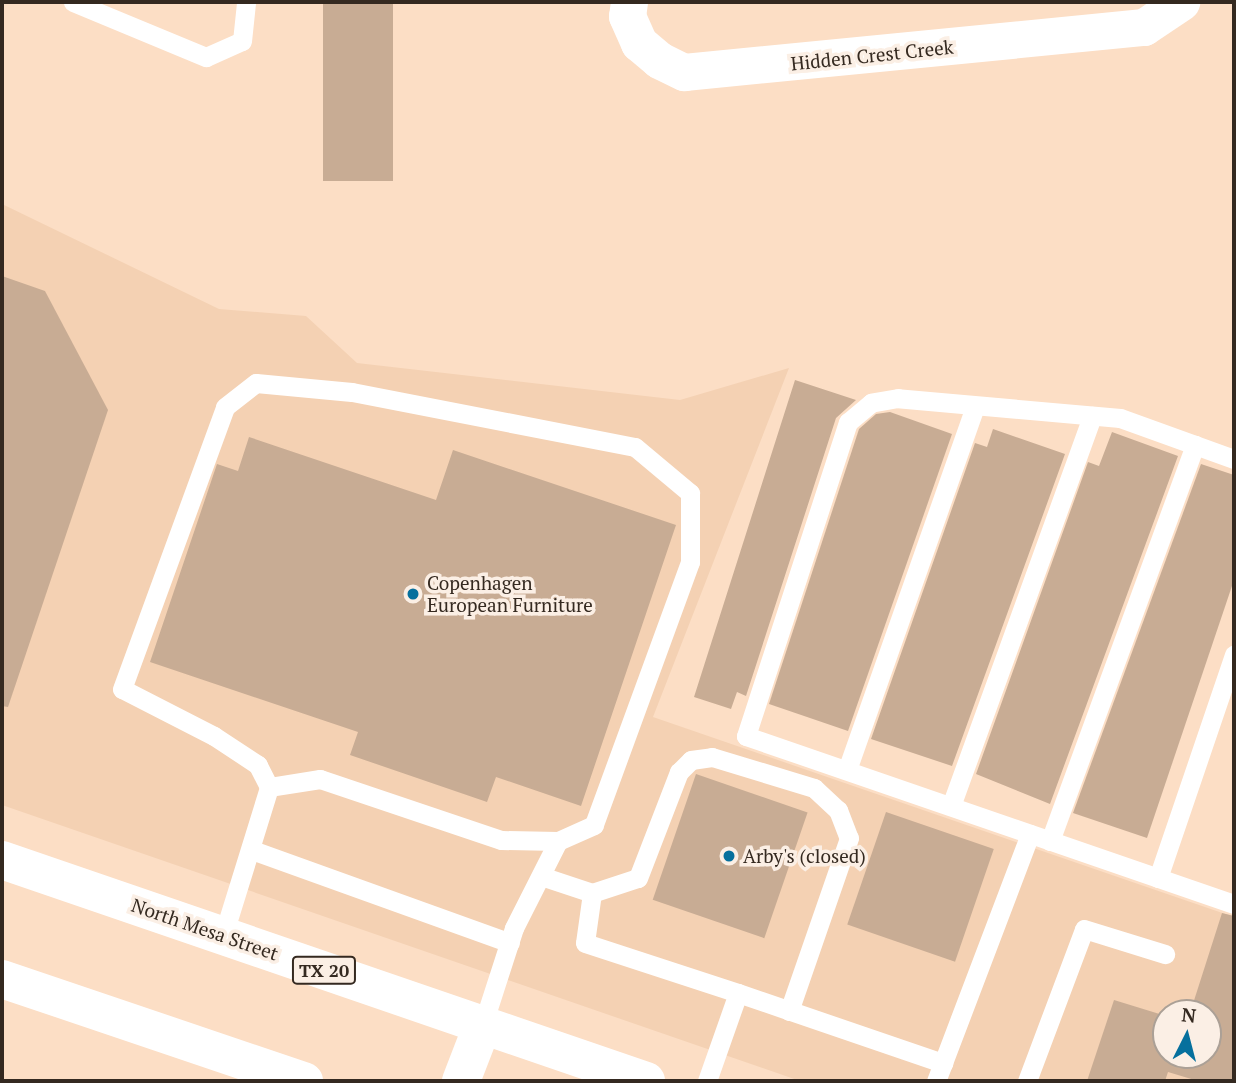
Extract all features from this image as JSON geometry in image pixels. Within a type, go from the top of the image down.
[{"type":"main road","name":"North Mesa Street","points":[[2,860],[646,1081]]},
{"type":"main road","points":[[2,979],[304,1081]]},
{"type":"main road","points":[[461,1081],[483,1024]]},
{"type":"street","name":"Hidden Crest Creek","points":[[628,9],[639,43],[659,60],[684,72],[1144,27],[1181,2]]},
{"type":"lane","points":[[73,2],[206,57],[242,41],[246,2]]},
{"type":"lane","points":[[223,936],[252,850],[269,787],[258,765],[236,750],[122,689],[225,408],[256,383],[352,393],[635,447],[690,493],[690,562],[594,825],[558,841],[501,840],[320,779],[269,787]]},
{"type":"lane","points":[[1234,459],[1120,418],[898,398],[871,403],[848,422],[746,736],[1234,904]]},
{"type":"lane","points":[[847,770],[975,406]]},
{"type":"lane","points":[[951,806],[1092,416]]},
{"type":"lane","points":[[1050,841],[1195,445]]},
{"type":"lane","points":[[1158,878],[1234,655]]},
{"type":"lane","points":[[541,876],[592,892],[638,878],[679,772],[691,760],[712,757],[814,789],[838,810],[849,838],[789,1011]]},
{"type":"lane","points":[[592,892],[585,943],[789,1011],[940,1072],[1030,834]]},
{"type":"lane","points":[[483,1024],[510,943],[558,841]]},
{"type":"lane","points":[[252,850],[510,943]]},
{"type":"lane","points":[[1027,1081],[1084,929],[1165,954]]},
{"type":"lane","points":[[707,1081],[738,993]]},
{"type":"shaded area","points":[[2,204],[219,309],[306,316],[357,363],[680,400],[789,368],[653,717],[1234,917],[1234,1081],[800,1081],[2,805]]},
{"type":"building","points":[[323,2],[393,2],[393,181],[323,181]]},
{"type":"building","points":[[2,276],[45,291],[108,410],[8,707],[2,706]]},
{"type":"building","points":[[795,380],[856,400],[836,418],[746,696],[737,692],[731,709],[694,697]]},
{"type":"building","points":[[890,412],[952,434],[848,731],[769,704],[859,429],[876,414]]},
{"type":"building","points":[[993,429],[1065,454],[952,766],[871,739],[975,443],[987,447]]},
{"type":"building","points":[[1112,432],[1178,456],[1050,804],[976,774],[1088,462],[1099,466]]},
{"type":"building","name":"Copenhagen European Furniture","points":[[249,437],[436,500],[453,450],[676,525],[581,806],[496,777],[487,802],[350,755],[358,732],[150,662],[217,464],[238,471]]},
{"type":"building","points":[[1201,464],[1234,475],[1234,580],[1147,838],[1073,813]]},
{"type":"building","name":"Arby's (closed)","points":[[696,774],[808,812],[764,938],[653,900]]},
{"type":"building","points":[[886,812],[994,849],[955,962],[847,925]]},
{"type":"building","points":[[1222,913],[1234,916],[1234,1081],[1198,1081],[1168,1072],[1165,1081],[1087,1081],[1114,1000],[1152,1012],[1152,1069],[1222,1069],[1222,999],[1194,999]]},
{"type":"place","name":"Copenhagen European Furniture","points":[[413,594]]},
{"type":"place","name":"Arby's (closed)","points":[[729,856]]}]
